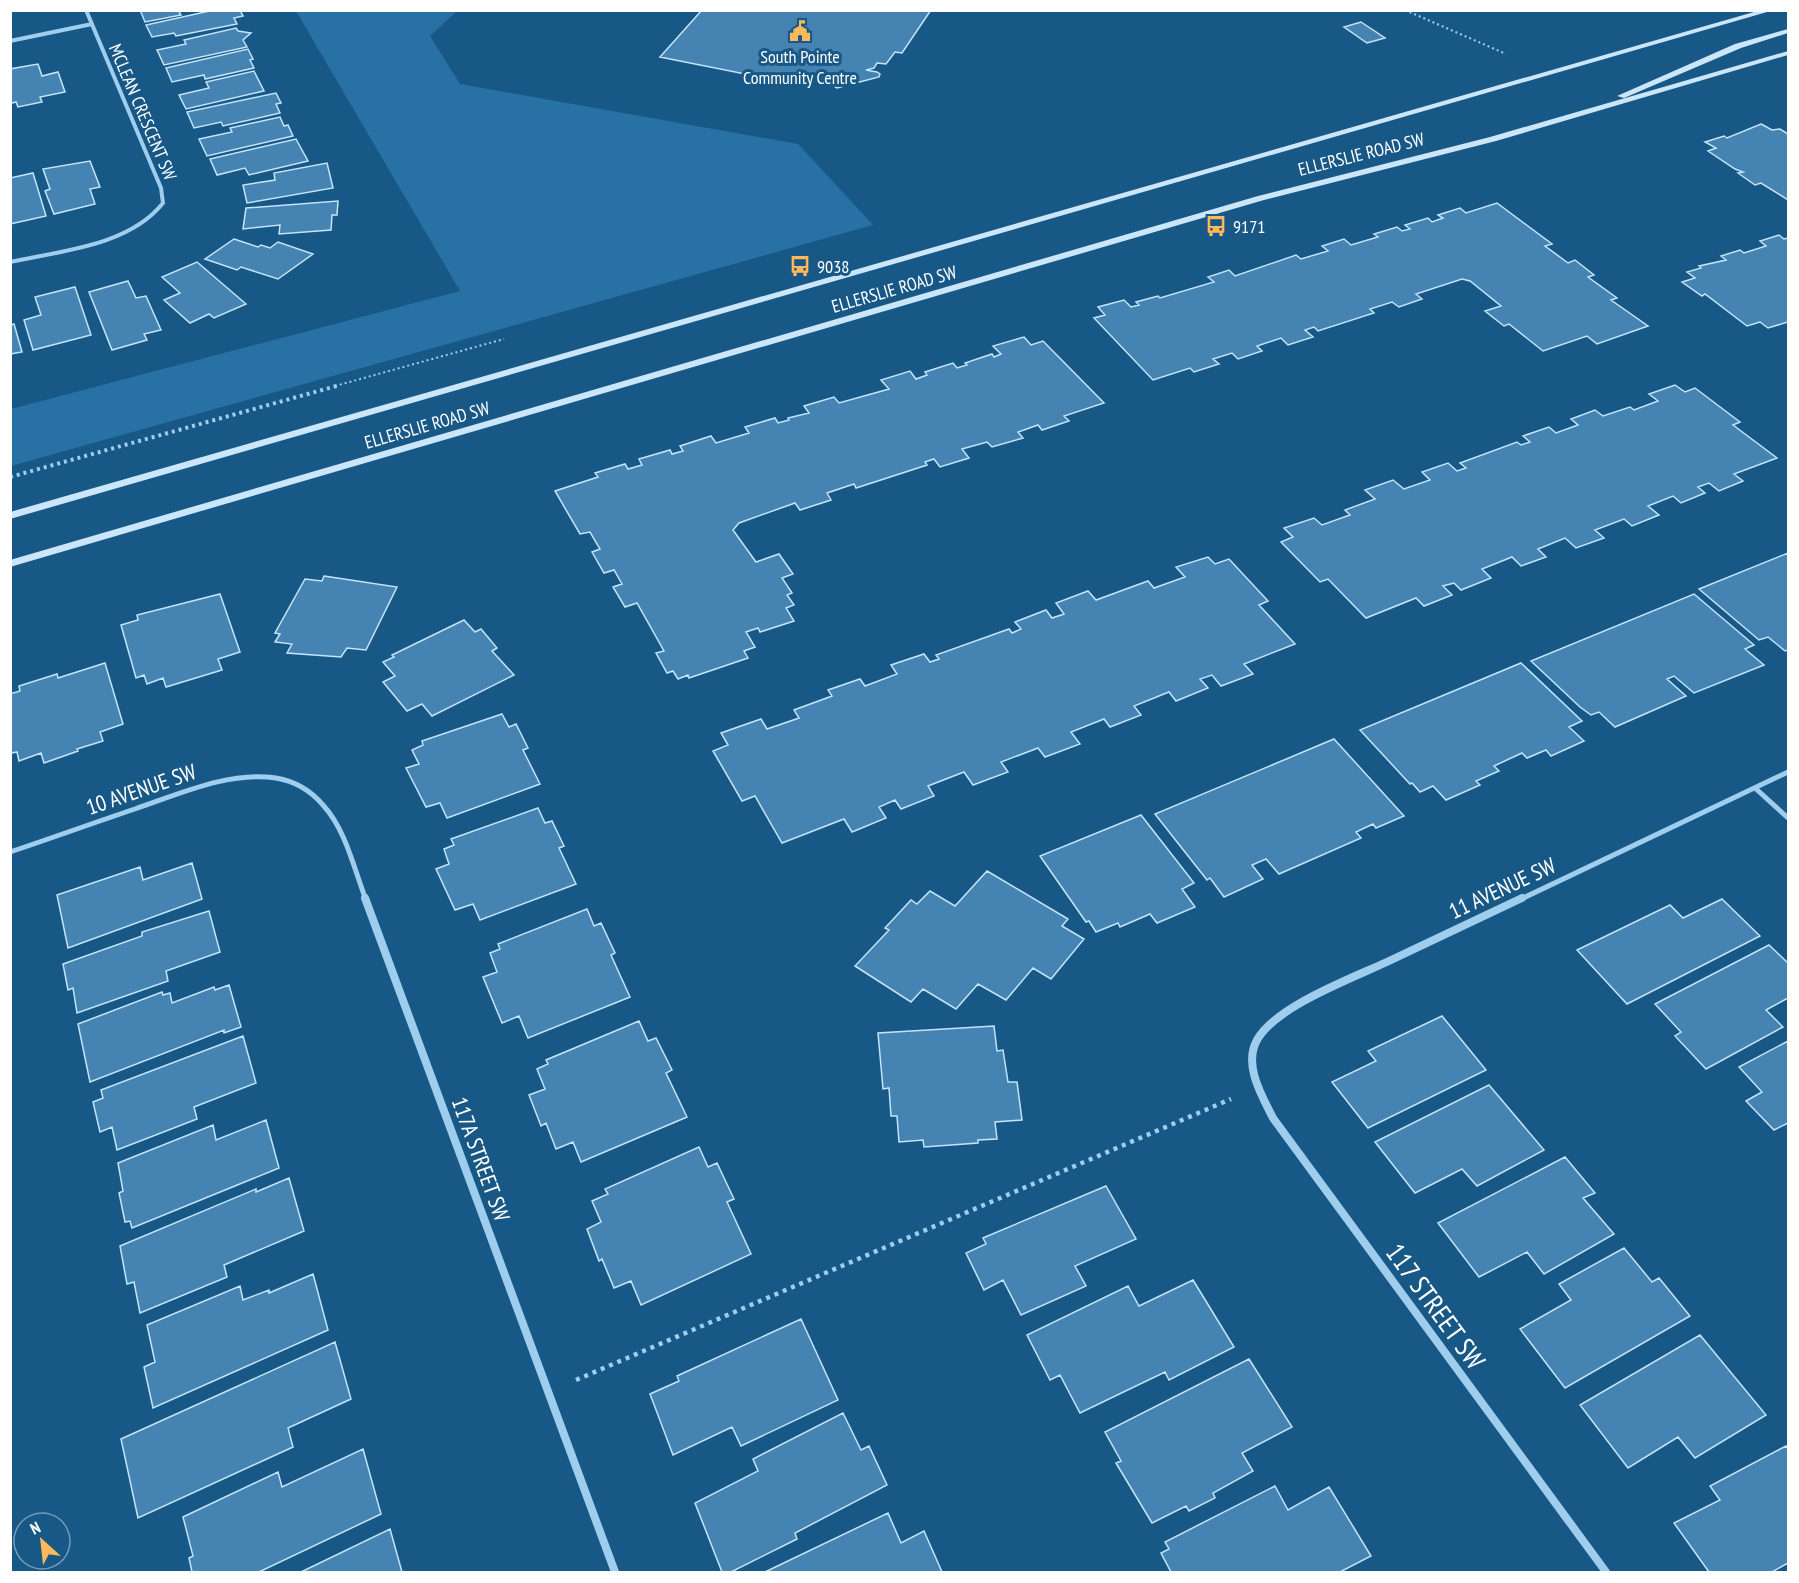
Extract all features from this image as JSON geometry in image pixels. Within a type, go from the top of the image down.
[{"type":"main road","name":"ELLERSLIE ROAD SW","points":[[10,516],[1771,10]]},
{"type":"main road","points":[[1567,118],[1738,46],[1788,31]]},
{"type":"main road","name":"ELLERSLIE ROAD SW","points":[[10,564],[1261,198],[1567,118],[1788,53]]},
{"type":"street","name":"MCLEAN CRESCENT SW","points":[[10,262],[122,234],[152,218],[163,203],[161,188],[86,10]]},
{"type":"street","points":[[10,41],[92,24]]},
{"type":"street","name":"11 AVENUE SW","points":[[1250,1056],[1260,1034],[1274,1020],[1299,1004],[1788,772]]},
{"type":"street","name":"10 AVENUE SW","points":[[10,852],[202,786],[235,778],[286,778]]},
{"type":"street","name":"117A STREET SW","points":[[286,778],[308,789],[325,804],[337,823],[615,1572]]},
{"type":"street","points":[[1755,788],[1788,818]]},
{"type":"street","name":"117 STREET SW","points":[[1250,1056],[1257,1088],[1273,1119],[1605,1572]]},
{"type":"path","points":[[1405,10],[1515,58]]},
{"type":"path","points":[[10,477],[515,336]]},
{"type":"path","points":[[548,1392],[1257,1088]]},
{"type":"shaded area","points":[[296,11],[457,11],[430,36],[460,84],[798,144],[873,225],[11,466],[11,409],[460,291]]},
{"type":"building","points":[[140,10],[187,10],[179,12],[181,15],[145,22]]},
{"type":"building","points":[[214,10],[240,10],[243,16],[234,18],[237,24],[176,36],[174,33],[152,37],[146,25]]},
{"type":"building","name":"South Pointe Community Centre","points":[[702,10],[931,10],[902,53],[895,52],[886,64],[877,63],[874,68],[866,70],[877,72],[880,74],[879,77],[837,88],[830,84],[835,81],[833,79],[827,81],[816,78],[813,82],[788,78],[785,82],[660,57]]},
{"type":"building","points":[[1361,22],[1385,38],[1367,43],[1344,27]]},
{"type":"building","points":[[236,28],[238,31],[251,33],[243,40],[247,47],[164,65],[157,50],[186,44],[184,40]]},
{"type":"building","points":[[248,49],[254,68],[205,79],[204,75],[172,82],[166,68]]},
{"type":"building","points":[[38,64],[42,76],[58,72],[65,92],[40,97],[42,102],[18,107],[16,102],[12,103],[10,98],[10,69]]},
{"type":"building","points":[[254,71],[264,91],[186,109],[179,95],[209,88],[206,82]]},
{"type":"building","points":[[276,93],[281,103],[276,104],[280,113],[223,126],[221,122],[194,128],[187,112]]},
{"type":"building","points":[[280,117],[284,126],[288,125],[293,136],[207,156],[199,139],[232,132],[230,128]]},
{"type":"building","points":[[1761,124],[1772,130],[1780,129],[1788,134],[1788,200],[1761,183],[1755,185],[1738,173],[1743,172],[1708,151],[1716,148],[1705,142],[1724,136],[1727,138]]},
{"type":"building","points":[[296,139],[308,161],[249,175],[245,168],[217,175],[210,159]]},
{"type":"building","points":[[90,161],[100,187],[90,189],[95,204],[54,214],[45,191],[50,189],[43,169]]},
{"type":"building","points":[[327,163],[333,188],[247,203],[243,185],[275,180],[274,173]]},
{"type":"building","points":[[33,173],[46,216],[10,224],[10,178]]},
{"type":"building","points":[[338,201],[337,215],[332,215],[331,230],[279,234],[280,225],[243,229],[246,208]]},
{"type":"building","points":[[1497,203],[1552,244],[1545,246],[1568,263],[1575,260],[1594,275],[1588,277],[1617,298],[1611,300],[1648,326],[1597,344],[1587,336],[1543,351],[1509,324],[1504,326],[1485,311],[1501,306],[1470,281],[1462,279],[1416,294],[1422,299],[1399,307],[1392,302],[1370,309],[1374,313],[1318,331],[1314,327],[1305,330],[1313,337],[1288,345],[1281,338],[1257,346],[1262,351],[1238,359],[1232,353],[1213,359],[1219,364],[1194,372],[1190,368],[1153,380],[1094,318],[1105,315],[1098,307],[1124,300],[1131,307],[1139,305],[1136,302],[1158,296],[1160,298],[1214,282],[1208,277],[1229,270],[1235,276],[1296,255],[1301,259],[1328,251],[1322,246],[1344,239],[1351,245],[1378,237],[1374,234],[1397,227],[1402,231],[1410,229],[1405,225],[1428,218],[1432,222],[1443,218],[1438,215],[1460,208],[1466,213]]},
{"type":"building","points":[[1779,235],[1784,239],[1788,238],[1788,322],[1768,328],[1760,322],[1747,326],[1705,294],[1702,296],[1682,282],[1695,278],[1687,272],[1701,268],[1699,266],[1726,260],[1721,256],[1740,250],[1744,253],[1766,246],[1760,241]]},
{"type":"building","points":[[234,239],[258,247],[261,245],[270,248],[278,242],[313,254],[278,279],[241,267],[237,270],[205,259]]},
{"type":"building","points":[[197,262],[246,304],[214,318],[209,314],[190,323],[164,300],[180,293],[162,277]]},
{"type":"building","points":[[128,281],[136,298],[146,296],[161,330],[144,334],[147,340],[112,350],[89,292]]},
{"type":"building","points":[[75,287],[91,335],[33,350],[24,320],[41,315],[35,297]]},
{"type":"building","points":[[14,324],[22,352],[10,354],[10,325]]},
{"type":"building","points":[[1024,337],[1031,345],[1043,341],[1104,403],[1064,416],[1069,421],[1042,430],[1038,425],[1018,432],[1023,438],[992,447],[987,442],[962,449],[969,458],[940,467],[934,459],[925,462],[927,465],[856,488],[854,484],[827,493],[831,500],[800,510],[795,503],[739,523],[733,530],[756,562],[779,554],[793,574],[782,578],[792,593],[787,595],[794,605],[786,608],[794,621],[760,632],[758,628],[746,632],[755,647],[744,651],[748,658],[689,678],[688,675],[678,679],[673,671],[667,673],[656,653],[664,651],[637,603],[625,607],[613,587],[622,584],[614,570],[604,573],[592,552],[600,549],[590,532],[580,534],[555,491],[598,477],[595,473],[625,464],[628,469],[642,465],[639,459],[670,450],[672,454],[683,451],[680,446],[711,436],[716,443],[749,433],[745,427],[775,418],[778,423],[809,413],[804,406],[834,397],[839,403],[889,389],[881,380],[910,371],[916,379],[927,375],[925,372],[953,363],[957,368],[992,354],[994,357],[1001,354],[993,346]]},
{"type":"building","points":[[1675,385],[1685,392],[1695,388],[1740,422],[1733,425],[1777,458],[1734,474],[1743,481],[1719,491],[1709,483],[1698,487],[1705,493],[1681,503],[1673,496],[1648,506],[1659,515],[1632,526],[1624,519],[1595,530],[1604,538],[1576,548],[1565,538],[1538,549],[1546,557],[1521,566],[1512,557],[1482,569],[1491,578],[1461,590],[1454,583],[1443,586],[1452,595],[1424,606],[1416,598],[1366,618],[1328,579],[1320,582],[1281,542],[1293,537],[1284,528],[1314,518],[1322,525],[1350,515],[1345,510],[1375,499],[1365,490],[1393,480],[1404,489],[1430,480],[1422,472],[1448,463],[1457,471],[1466,468],[1460,463],[1517,442],[1521,445],[1530,442],[1523,436],[1549,427],[1556,433],[1578,425],[1571,419],[1595,410],[1603,416],[1630,407],[1634,410],[1658,401],[1649,394]]},
{"type":"building","points":[[1788,553],[1788,650],[1785,651],[1768,637],[1759,640],[1699,589]]},
{"type":"building","points":[[1208,557],[1215,564],[1229,559],[1268,601],[1259,605],[1295,644],[1244,664],[1253,674],[1221,686],[1212,675],[1200,679],[1208,688],[1176,701],[1169,692],[1134,706],[1141,715],[1110,727],[1104,719],[1071,732],[1080,744],[1045,757],[1038,748],[1001,762],[1008,772],[973,785],[964,772],[928,786],[934,796],[901,809],[895,800],[879,807],[886,818],[852,832],[844,819],[782,843],[755,796],[742,801],[713,751],[728,745],[721,733],[761,719],[767,729],[799,718],[794,710],[832,696],[828,690],[860,679],[865,686],[897,674],[891,665],[924,654],[930,662],[939,659],[936,655],[1009,629],[1012,633],[1021,629],[1015,622],[1046,610],[1052,618],[1064,614],[1056,603],[1088,591],[1096,600],[1148,581],[1154,588],[1185,577],[1176,567]]},
{"type":"building","points":[[324,576],[397,587],[366,650],[347,648],[341,657],[287,653],[292,644],[275,642],[280,634],[275,633],[305,579],[322,581]]},
{"type":"building","points":[[220,594],[240,652],[218,659],[222,670],[166,687],[163,678],[147,684],[144,675],[136,678],[121,625],[138,620],[137,615]]},
{"type":"building","points":[[1694,594],[1754,645],[1745,649],[1764,665],[1694,693],[1674,676],[1667,679],[1686,696],[1615,727],[1599,712],[1591,715],[1580,707],[1531,661]]},
{"type":"building","points":[[464,620],[475,632],[481,629],[497,648],[492,651],[514,675],[432,716],[422,704],[407,711],[383,682],[395,676],[383,662],[394,657],[392,655]]},
{"type":"building","points":[[105,663],[123,724],[100,732],[103,741],[77,749],[78,751],[44,763],[41,753],[19,761],[17,752],[12,753],[10,748],[10,694],[20,691],[19,686],[57,674],[58,678]]},
{"type":"building","points":[[1521,663],[1582,721],[1569,727],[1584,741],[1551,756],[1546,750],[1527,758],[1522,753],[1494,766],[1499,771],[1476,781],[1480,785],[1446,800],[1433,786],[1420,792],[1412,783],[1410,784],[1360,730]]},
{"type":"building","points":[[502,714],[509,727],[516,724],[528,748],[523,750],[540,784],[447,818],[440,803],[426,807],[406,768],[419,764],[412,750],[423,745],[422,741]]},
{"type":"building","points":[[1334,739],[1404,816],[1376,828],[1373,824],[1356,832],[1361,838],[1279,874],[1266,859],[1252,865],[1263,879],[1224,897],[1210,878],[1207,880],[1155,814]]},
{"type":"building","points":[[538,808],[545,823],[552,821],[564,846],[559,848],[576,884],[480,920],[473,904],[455,910],[436,869],[449,864],[444,849],[454,845],[451,839]]},
{"type":"building","points":[[1141,815],[1194,883],[1182,889],[1195,907],[1157,923],[1150,914],[1120,927],[1118,923],[1096,932],[1089,921],[1086,922],[1040,856]]},
{"type":"building","points":[[192,863],[202,899],[68,948],[57,895],[140,867],[143,880]]},
{"type":"building","points":[[987,871],[1068,919],[1062,926],[1084,939],[1051,979],[1033,968],[1006,1000],[978,984],[956,1009],[923,989],[911,1002],[855,966],[889,930],[885,928],[911,900],[917,904],[930,891],[955,906]]},
{"type":"building","points":[[1722,899],[1760,936],[1627,1004],[1577,950],[1670,905],[1683,918]]},
{"type":"building","points":[[587,909],[594,926],[601,923],[615,953],[611,955],[630,997],[528,1038],[519,1016],[502,1023],[483,977],[497,972],[490,953],[500,949],[498,944]]},
{"type":"building","points":[[209,911],[220,952],[166,971],[168,981],[77,1013],[73,988],[68,990],[63,964],[142,936],[142,932]]},
{"type":"building","points":[[1769,945],[1788,963],[1788,998],[1766,1010],[1783,1027],[1706,1069],[1675,1036],[1681,1032],[1655,1004]]},
{"type":"building","points":[[229,985],[241,1027],[224,1033],[224,1030],[90,1082],[78,1024],[162,992],[163,995],[170,993],[172,1003],[214,987],[215,990]]},
{"type":"building","points":[[1442,1016],[1486,1070],[1368,1128],[1332,1082],[1376,1061],[1368,1051]]},
{"type":"building","points":[[639,1021],[648,1041],[656,1038],[672,1070],[666,1073],[687,1117],[581,1162],[573,1142],[556,1149],[546,1123],[541,1126],[529,1095],[545,1089],[537,1069],[548,1064],[546,1060]]},
{"type":"building","points":[[994,1026],[997,1051],[1003,1050],[1008,1082],[1017,1082],[1022,1120],[995,1122],[997,1139],[978,1140],[978,1143],[924,1147],[923,1140],[899,1142],[897,1116],[891,1116],[889,1088],[883,1089],[878,1033]]},
{"type":"building","points":[[243,1036],[256,1083],[194,1107],[197,1119],[117,1150],[112,1127],[100,1132],[93,1102],[103,1098],[101,1090]]},
{"type":"building","points":[[1788,1041],[1788,1123],[1774,1130],[1746,1101],[1762,1092],[1739,1067]]},
{"type":"building","points":[[1489,1085],[1544,1150],[1477,1186],[1462,1169],[1415,1193],[1375,1142]]},
{"type":"building","points":[[266,1120],[279,1168],[132,1228],[130,1221],[125,1222],[119,1193],[123,1191],[118,1163],[213,1125],[216,1140]]},
{"type":"building","points":[[699,1147],[708,1167],[717,1163],[734,1199],[727,1202],[751,1254],[641,1305],[631,1281],[614,1288],[602,1259],[599,1261],[587,1229],[601,1222],[592,1201],[608,1194],[605,1189]]},
{"type":"building","points":[[1565,1157],[1595,1193],[1583,1198],[1614,1234],[1544,1274],[1527,1252],[1479,1277],[1438,1223]]},
{"type":"building","points":[[289,1178],[304,1231],[224,1265],[227,1277],[140,1313],[134,1282],[127,1284],[120,1246],[256,1189],[256,1192]]},
{"type":"building","points":[[1106,1186],[1136,1239],[1075,1266],[1086,1286],[1021,1315],[1003,1280],[984,1290],[966,1253],[986,1244],[983,1238]]},
{"type":"building","points":[[1624,1248],[1652,1282],[1659,1278],[1690,1316],[1565,1388],[1520,1329],[1571,1300],[1559,1284]]},
{"type":"building","points":[[313,1274],[328,1330],[153,1408],[144,1367],[155,1362],[147,1325],[240,1286],[243,1300],[269,1290],[269,1293]]},
{"type":"building","points":[[1193,1280],[1234,1347],[1169,1380],[1165,1372],[1080,1413],[1060,1375],[1050,1380],[1027,1335],[1128,1286],[1139,1306]]},
{"type":"building","points":[[801,1319],[838,1400],[741,1446],[732,1427],[673,1455],[650,1394],[679,1381],[677,1376]]},
{"type":"building","points":[[1700,1335],[1766,1415],[1695,1458],[1678,1437],[1628,1468],[1580,1405]]},
{"type":"building","points":[[335,1342],[351,1399],[288,1428],[293,1447],[138,1518],[121,1439]]},
{"type":"building","points":[[1249,1359],[1292,1427],[1242,1453],[1253,1471],[1213,1493],[1215,1498],[1189,1511],[1186,1506],[1152,1523],[1116,1463],[1121,1461],[1105,1432]]},
{"type":"building","points":[[843,1413],[861,1450],[869,1446],[887,1485],[795,1533],[797,1539],[731,1572],[722,1572],[695,1503],[758,1471],[753,1459]]},
{"type":"building","points":[[1786,1446],[1788,1449],[1788,1563],[1772,1572],[1709,1572],[1674,1523],[1720,1500],[1710,1486]]},
{"type":"building","points":[[363,1449],[381,1514],[259,1572],[192,1572],[189,1558],[193,1556],[183,1517],[278,1472],[282,1487]]},
{"type":"building","points":[[1275,1486],[1288,1510],[1329,1487],[1371,1556],[1340,1572],[1171,1572],[1161,1553],[1169,1549],[1165,1542]]},
{"type":"building","points":[[888,1513],[901,1543],[924,1531],[942,1572],[765,1572]]},
{"type":"building","points":[[390,1529],[402,1572],[301,1572]]},
{"type":"place","name":"South Pointe Community Centre","points":[[800,31]]},
{"type":"place","name":"9171","points":[[1216,226]]},
{"type":"place","name":"9038","points":[[800,266]]}]
